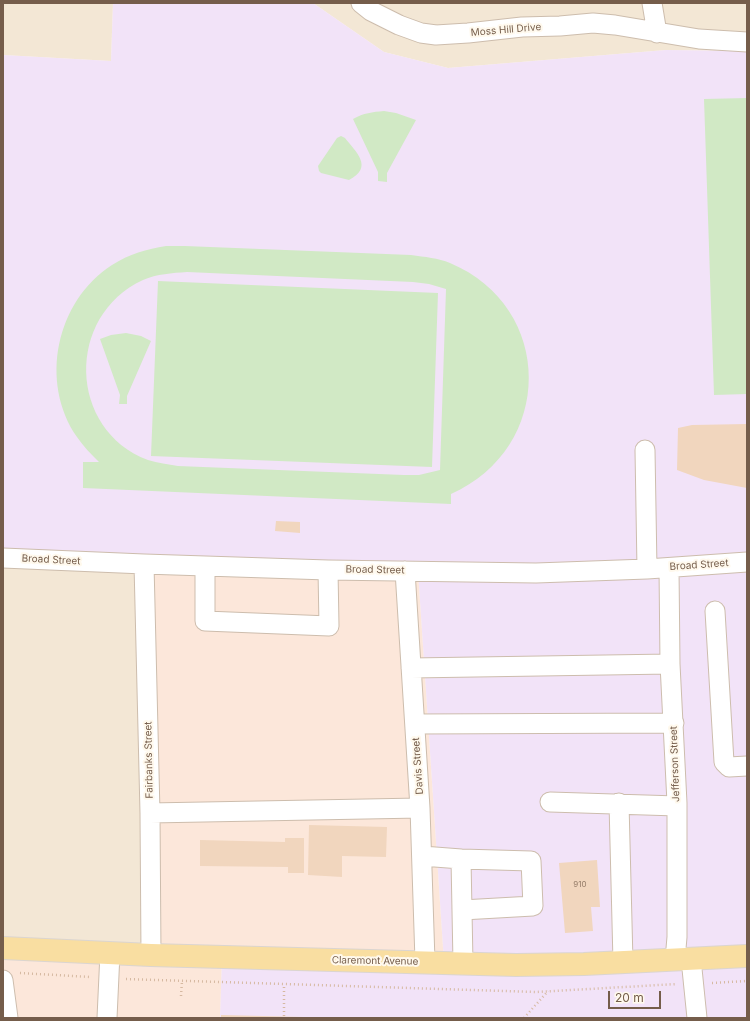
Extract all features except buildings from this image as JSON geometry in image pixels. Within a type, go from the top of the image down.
[{"type":"main road","name":"Claremont Avenue","points":[[3,948],[151,955],[516,965],[683,960],[747,956]]},
{"type":"street","name":"Moss Hill Drive","points":[[361,3],[371,11],[399,26],[421,33],[436,35],[516,28],[593,24],[615,25],[657,33],[716,40],[747,42]]},
{"type":"street","points":[[652,3],[657,33]]},
{"type":"street","points":[[645,450],[647,569]]},
{"type":"street","name":"Broad Street","points":[[3,558],[328,570],[536,573],[669,568],[747,562]]},
{"type":"street","name":"Fairbanks Street","points":[[144,564],[150,813],[151,955]]},
{"type":"street","points":[[205,566],[205,621],[329,626],[328,570]]},
{"type":"street","name":"Jefferson Street","points":[[669,568],[670,664],[677,806],[677,937],[683,960],[694,984],[697,1018]]},
{"type":"street","name":"Davis Street","points":[[405,571],[420,808],[425,962]]},
{"type":"street","points":[[715,611],[724,762],[730,767],[747,766]]},
{"type":"street","points":[[411,668],[670,664]]},
{"type":"street","points":[[415,724],[674,723]]},
{"type":"street","points":[[550,802],[677,806]]},
{"type":"street","points":[[619,803],[624,962]]},
{"type":"street","points":[[150,813],[420,808]]},
{"type":"street","points":[[422,856],[531,862],[533,906],[462,910]]},
{"type":"street","points":[[461,858],[463,963]]},
{"type":"street","points":[[108,1018],[110,953]]},
{"type":"street","points":[[8,1018],[11,977]]},
{"type":"path","points":[[11,977],[109,978],[548,991],[747,981]]},
{"type":"path","points":[[181,996],[182,981]]},
{"type":"path","points":[[284,984],[284,1016]]},
{"type":"path","points":[[524,1018],[548,991]]},
{"type":"shaded area","points":[[3,3],[113,3],[111,61],[3,55]]},
{"type":"shaded area","points":[[113,3],[313,3],[384,52],[448,68],[666,50],[747,51],[747,1018],[220,1018],[222,957],[444,962],[418,571],[3,557],[3,55],[111,61]]},
{"type":"shaded area","points":[[313,3],[747,3],[747,51],[666,50],[448,68],[384,52]]},
{"type":"shaded area","points":[[3,557],[140,561],[141,948],[3,942]]},
{"type":"shaded area","points":[[140,561],[418,571],[444,963],[222,958],[220,1018],[3,1018],[3,942],[141,948]]},
{"type":"green space","points":[[747,98],[747,394],[714,395],[704,99]]},
{"type":"green space","points":[[384,111],[396,113],[416,120],[387,173],[387,182],[378,181],[378,172],[353,119],[368,113]]},
{"type":"green space","points":[[341,136],[345,138],[358,154],[362,165],[356,175],[349,180],[321,173],[318,166],[337,138]]},
{"type":"green space","points":[[166,246],[411,255],[450,263],[484,284],[509,311],[524,343],[529,378],[524,412],[509,445],[485,473],[451,494],[451,504],[83,488],[83,462],[99,462],[84,447],[77,437],[65,415],[59,392],[57,368],[59,344],[66,321],[78,299],[93,280],[112,265],[145,250]],"holes":[[[187,272],[413,282],[429,284],[446,289],[440,470],[419,475],[404,475],[178,466],[159,463],[148,460],[122,445],[102,424],[91,399],[86,372],[89,345],[100,319],[118,297],[148,278],[165,274]]]},
{"type":"green space","points":[[158,281],[438,293],[432,467],[151,456]]},
{"type":"green space","points":[[126,333],[141,336],[151,341],[127,396],[127,404],[119,404],[120,395],[100,339],[111,335]]}]
